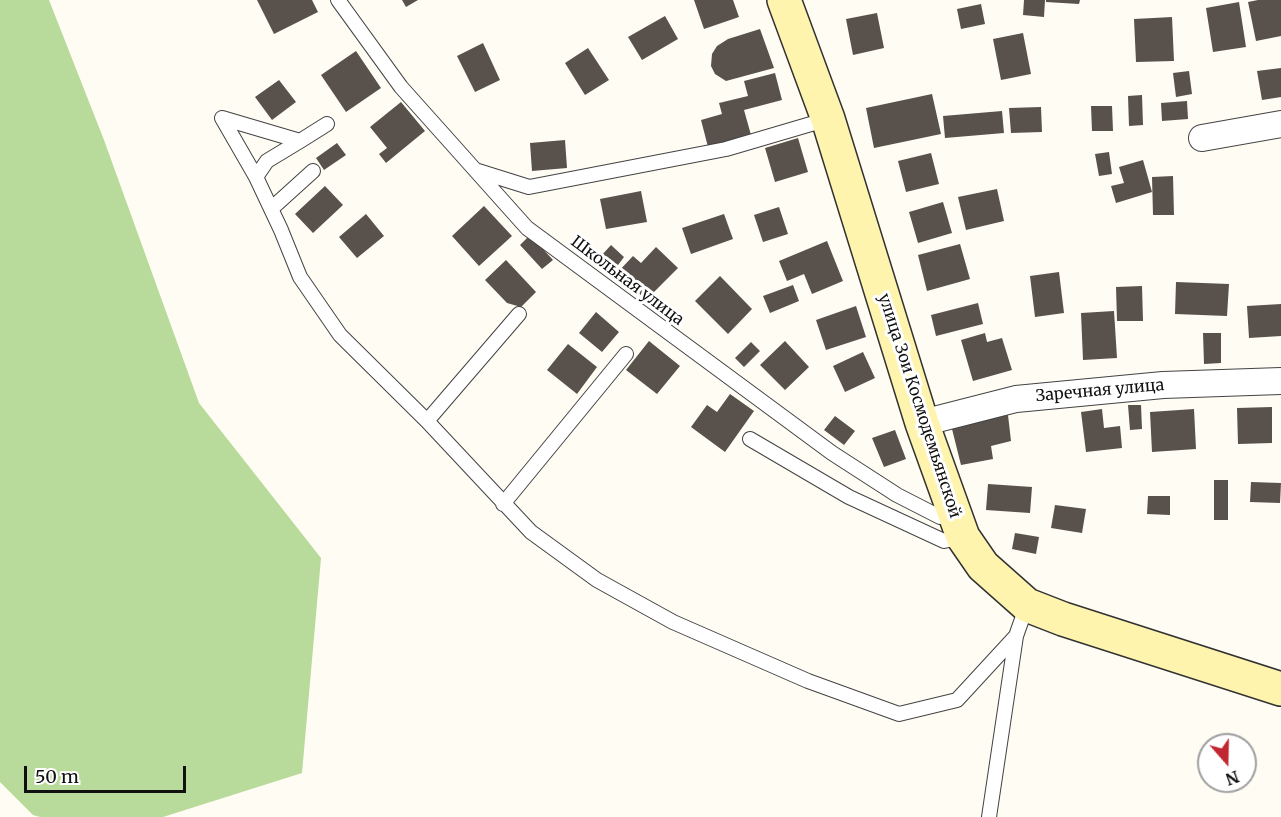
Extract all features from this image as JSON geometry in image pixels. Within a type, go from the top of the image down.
[{"type":"street","name":"улица Зои Космодемьянской","points":[[784,0],[828,119],[922,423],[958,525],[983,566],[1027,605],[1063,619],[1281,689]]},
{"type":"street","points":[[1202,138],[1281,124]]},
{"type":"street","name":"Заречная улица","points":[[922,423],[1016,399],[1162,385],[1281,381]]},
{"type":"lane","name":"Школьная улица","points":[[338,0],[401,87],[527,228],[832,453],[897,495],[958,525]]},
{"type":"lane","points":[[300,141],[222,118],[272,209],[300,277],[340,335],[427,421],[531,532],[597,580],[673,622],[808,681],[899,714],[957,700],[1016,636]]},
{"type":"lane","points":[[476,171],[529,187],[726,149],[828,119]]},
{"type":"lane","points":[[256,177],[267,161],[327,124]]},
{"type":"lane","points":[[272,209],[313,171]]},
{"type":"lane","points":[[427,421],[519,315]]},
{"type":"lane","points":[[503,504],[626,354]]},
{"type":"lane","points":[[750,439],[849,497],[944,541],[958,525]]},
{"type":"lane","points":[[989,817],[1016,636],[1027,605]]},
{"type":"green space","points":[[0,0],[49,0],[104,140],[199,403],[321,558],[302,773],[163,817],[40,817],[33,815],[0,782]]},
{"type":"building","points":[[257,0],[312,0],[318,12],[274,34]]},
{"type":"building","points":[[402,0],[418,0],[406,7]]},
{"type":"building","points":[[694,0],[733,0],[739,17],[704,29]]},
{"type":"building","points":[[1024,0],[1045,0],[1044,17],[1023,15]]},
{"type":"building","points":[[1046,0],[1080,0],[1079,4],[1046,2]]},
{"type":"building","points":[[1281,0],[1281,36],[1256,41],[1248,2]]},
{"type":"building","points":[[1239,2],[1246,47],[1213,52],[1206,8]]},
{"type":"building","points":[[981,4],[985,24],[961,29],[957,9]]},
{"type":"building","points":[[877,13],[884,48],[853,55],[846,19]]},
{"type":"building","points":[[665,16],[678,39],[642,60],[628,37]]},
{"type":"building","points":[[1172,17],[1174,61],[1136,62],[1134,19]]},
{"type":"building","points":[[760,29],[774,68],[726,81],[715,74],[711,66],[712,54],[717,46],[728,39]]},
{"type":"building","points":[[1023,33],[1031,74],[1001,80],[993,39]]},
{"type":"building","points":[[483,43],[500,80],[475,92],[457,56]]},
{"type":"building","points":[[588,48],[609,80],[585,95],[565,63]]},
{"type":"building","points":[[356,51],[381,88],[346,112],[321,75]]},
{"type":"building","points":[[1281,68],[1281,97],[1262,100],[1257,71]]},
{"type":"building","points":[[1189,71],[1192,94],[1176,97],[1173,73]]},
{"type":"building","points":[[775,73],[782,100],[744,110],[751,135],[708,147],[701,120],[722,114],[719,103],[748,96],[744,81]]},
{"type":"building","points":[[279,80],[296,102],[272,120],[255,97]]},
{"type":"building","points":[[932,94],[941,134],[874,148],[866,108]]},
{"type":"building","points":[[1142,95],[1143,125],[1129,126],[1128,96]]},
{"type":"building","points":[[1187,101],[1188,119],[1162,121],[1161,103]]},
{"type":"building","points":[[401,102],[425,131],[386,163],[379,154],[387,148],[370,127]]},
{"type":"building","points":[[1091,106],[1112,106],[1113,131],[1092,131]]},
{"type":"building","points":[[1041,107],[1042,132],[1011,133],[1009,108]]},
{"type":"building","points":[[1002,111],[1004,133],[945,138],[943,116]]},
{"type":"building","points":[[798,138],[808,172],[775,182],[765,148]]},
{"type":"building","points":[[565,140],[567,168],[532,171],[530,143]]},
{"type":"building","points":[[337,143],[346,155],[324,170],[316,158]]},
{"type":"building","points":[[1109,152],[1112,174],[1099,176],[1095,154]]},
{"type":"building","points":[[931,153],[939,184],[906,192],[898,161]]},
{"type":"building","points":[[1143,160],[1152,192],[1116,203],[1111,186],[1124,183],[1119,167]]},
{"type":"building","points":[[1173,176],[1174,215],[1153,215],[1152,177]]},
{"type":"building","points":[[325,186],[343,205],[313,233],[295,214]]},
{"type":"building","points":[[997,189],[1004,221],[966,230],[958,197]]},
{"type":"building","points":[[641,191],[647,222],[606,229],[600,199]]},
{"type":"building","points":[[943,202],[952,233],[918,243],[909,212]]},
{"type":"building","points":[[484,206],[512,236],[479,266],[452,236]]},
{"type":"building","points":[[779,207],[788,234],[763,242],[754,215]]},
{"type":"building","points":[[366,214],[384,236],[357,258],[339,237]]},
{"type":"building","points":[[724,214],[733,239],[691,254],[682,228]]},
{"type":"building","points":[[530,235],[553,260],[542,269],[520,245]]},
{"type":"building","points":[[827,241],[843,281],[812,294],[804,274],[787,281],[779,261]]},
{"type":"building","points":[[960,244],[970,279],[927,291],[918,255]]},
{"type":"building","points":[[611,245],[624,257],[615,269],[601,256]]},
{"type":"building","points":[[656,247],[678,268],[646,300],[617,273],[633,256],[641,263]]},
{"type":"building","points":[[506,260],[536,292],[521,307],[507,303],[485,280]]},
{"type":"building","points":[[1059,272],[1064,313],[1035,317],[1030,276]]},
{"type":"building","points":[[720,276],[752,309],[728,334],[695,301]]},
{"type":"building","points":[[1176,282],[1229,284],[1227,316],[1175,314]]},
{"type":"building","points":[[793,285],[799,301],[770,313],[763,296]]},
{"type":"building","points":[[1142,286],[1143,321],[1117,321],[1116,287]]},
{"type":"building","points":[[978,303],[983,324],[936,336],[931,315]]},
{"type":"building","points":[[1281,304],[1281,336],[1249,338],[1247,306]]},
{"type":"building","points":[[856,306],[866,337],[826,350],[816,320]]},
{"type":"building","points":[[1114,311],[1117,358],[1083,360],[1081,313]]},
{"type":"building","points":[[596,312],[619,332],[602,352],[579,333]]},
{"type":"building","points":[[985,333],[987,342],[1002,338],[1012,370],[973,381],[961,340]]},
{"type":"building","points":[[1203,333],[1221,333],[1221,363],[1204,364]]},
{"type":"building","points":[[649,341],[680,366],[657,394],[626,370]]},
{"type":"building","points":[[785,341],[809,367],[785,390],[760,365]]},
{"type":"building","points":[[751,342],[760,351],[744,367],[735,358]]},
{"type":"building","points":[[568,344],[597,367],[577,394],[547,370]]},
{"type":"building","points":[[863,352],[875,378],[845,392],[833,366]]},
{"type":"building","points":[[730,394],[754,411],[725,452],[691,427],[707,405],[717,412]]},
{"type":"building","points":[[1128,405],[1141,405],[1142,429],[1130,430]]},
{"type":"building","points":[[1272,407],[1272,443],[1238,444],[1237,408]]},
{"type":"building","points":[[1102,409],[1104,428],[1120,426],[1122,448],[1086,452],[1081,412]]},
{"type":"building","points":[[1194,409],[1196,449],[1152,452],[1150,412]]},
{"type":"building","points":[[1008,415],[1011,441],[991,446],[993,459],[961,465],[951,425]]},
{"type":"building","points":[[835,416],[855,431],[844,445],[824,430]]},
{"type":"building","points":[[895,430],[906,459],[884,467],[872,438]]},
{"type":"building","points":[[1214,480],[1228,480],[1228,520],[1214,520]]},
{"type":"building","points":[[1251,482],[1281,483],[1280,503],[1250,502]]},
{"type":"building","points":[[988,484],[1032,487],[1030,513],[986,510]]},
{"type":"building","points":[[1148,496],[1170,496],[1170,515],[1147,514]]},
{"type":"building","points":[[1055,505],[1086,509],[1082,533],[1051,528]]},
{"type":"building","points":[[1015,533],[1039,537],[1036,554],[1012,549]]}]
